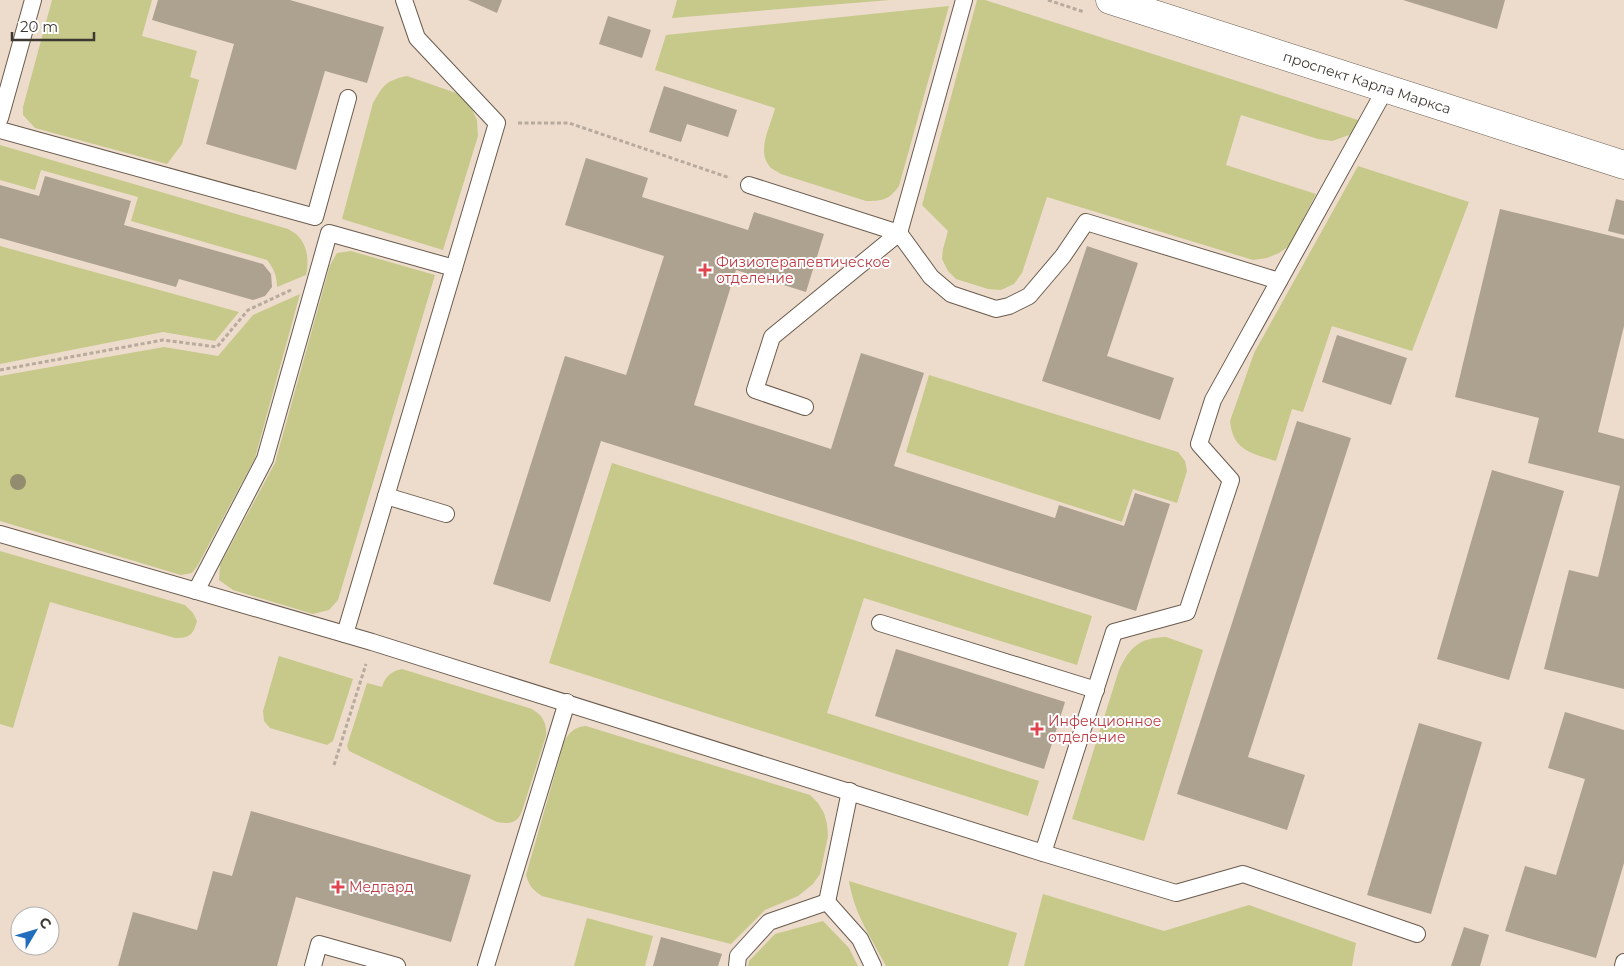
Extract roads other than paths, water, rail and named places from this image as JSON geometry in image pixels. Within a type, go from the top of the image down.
[{"type":"street","name":"проспект Карла Маркса","points":[[1110,0],[1624,165]]},
{"type":"lane","points":[[0,118],[32,0]]},
{"type":"lane","points":[[345,634],[497,123],[416,38],[404,0]]},
{"type":"lane","points":[[805,407],[755,390],[772,337],[899,233],[964,0]]},
{"type":"lane","points":[[1043,853],[1114,632],[1187,612],[1231,480],[1199,444],[1213,400],[1386,88]]},
{"type":"lane","points":[[315,217],[348,98]]},
{"type":"lane","points":[[0,130],[315,217],[329,233],[454,268]]},
{"type":"lane","points":[[749,185],[899,233],[931,277],[951,294],[996,309],[1010,306],[1029,296],[1063,256],[1086,222],[1279,281]]},
{"type":"lane","points":[[196,591],[265,459],[329,233]]},
{"type":"lane","points":[[386,496],[446,514]]},
{"type":"lane","points":[[0,534],[372,642],[1176,894],[1243,874],[1417,934]]},
{"type":"lane","points":[[880,623],[1096,690]]},
{"type":"lane","points":[[486,966],[567,702]]},
{"type":"lane","points":[[827,902],[850,792]]},
{"type":"lane","points":[[737,966],[738,956],[770,922],[827,902]]},
{"type":"lane","points":[[827,902],[860,939],[873,966]]},
{"type":"lane","points":[[313,966],[319,944],[397,966]]},
{"type":"lane","points":[[1623,966],[1624,962]]},
{"type":"place","name":"Физиотерапевтическое отделение","points":[[705,270]]},
{"type":"place","name":"Инфекционное отделение","points":[[1037,729]]},
{"type":"place","name":"Медгард","points":[[338,887]]}]
